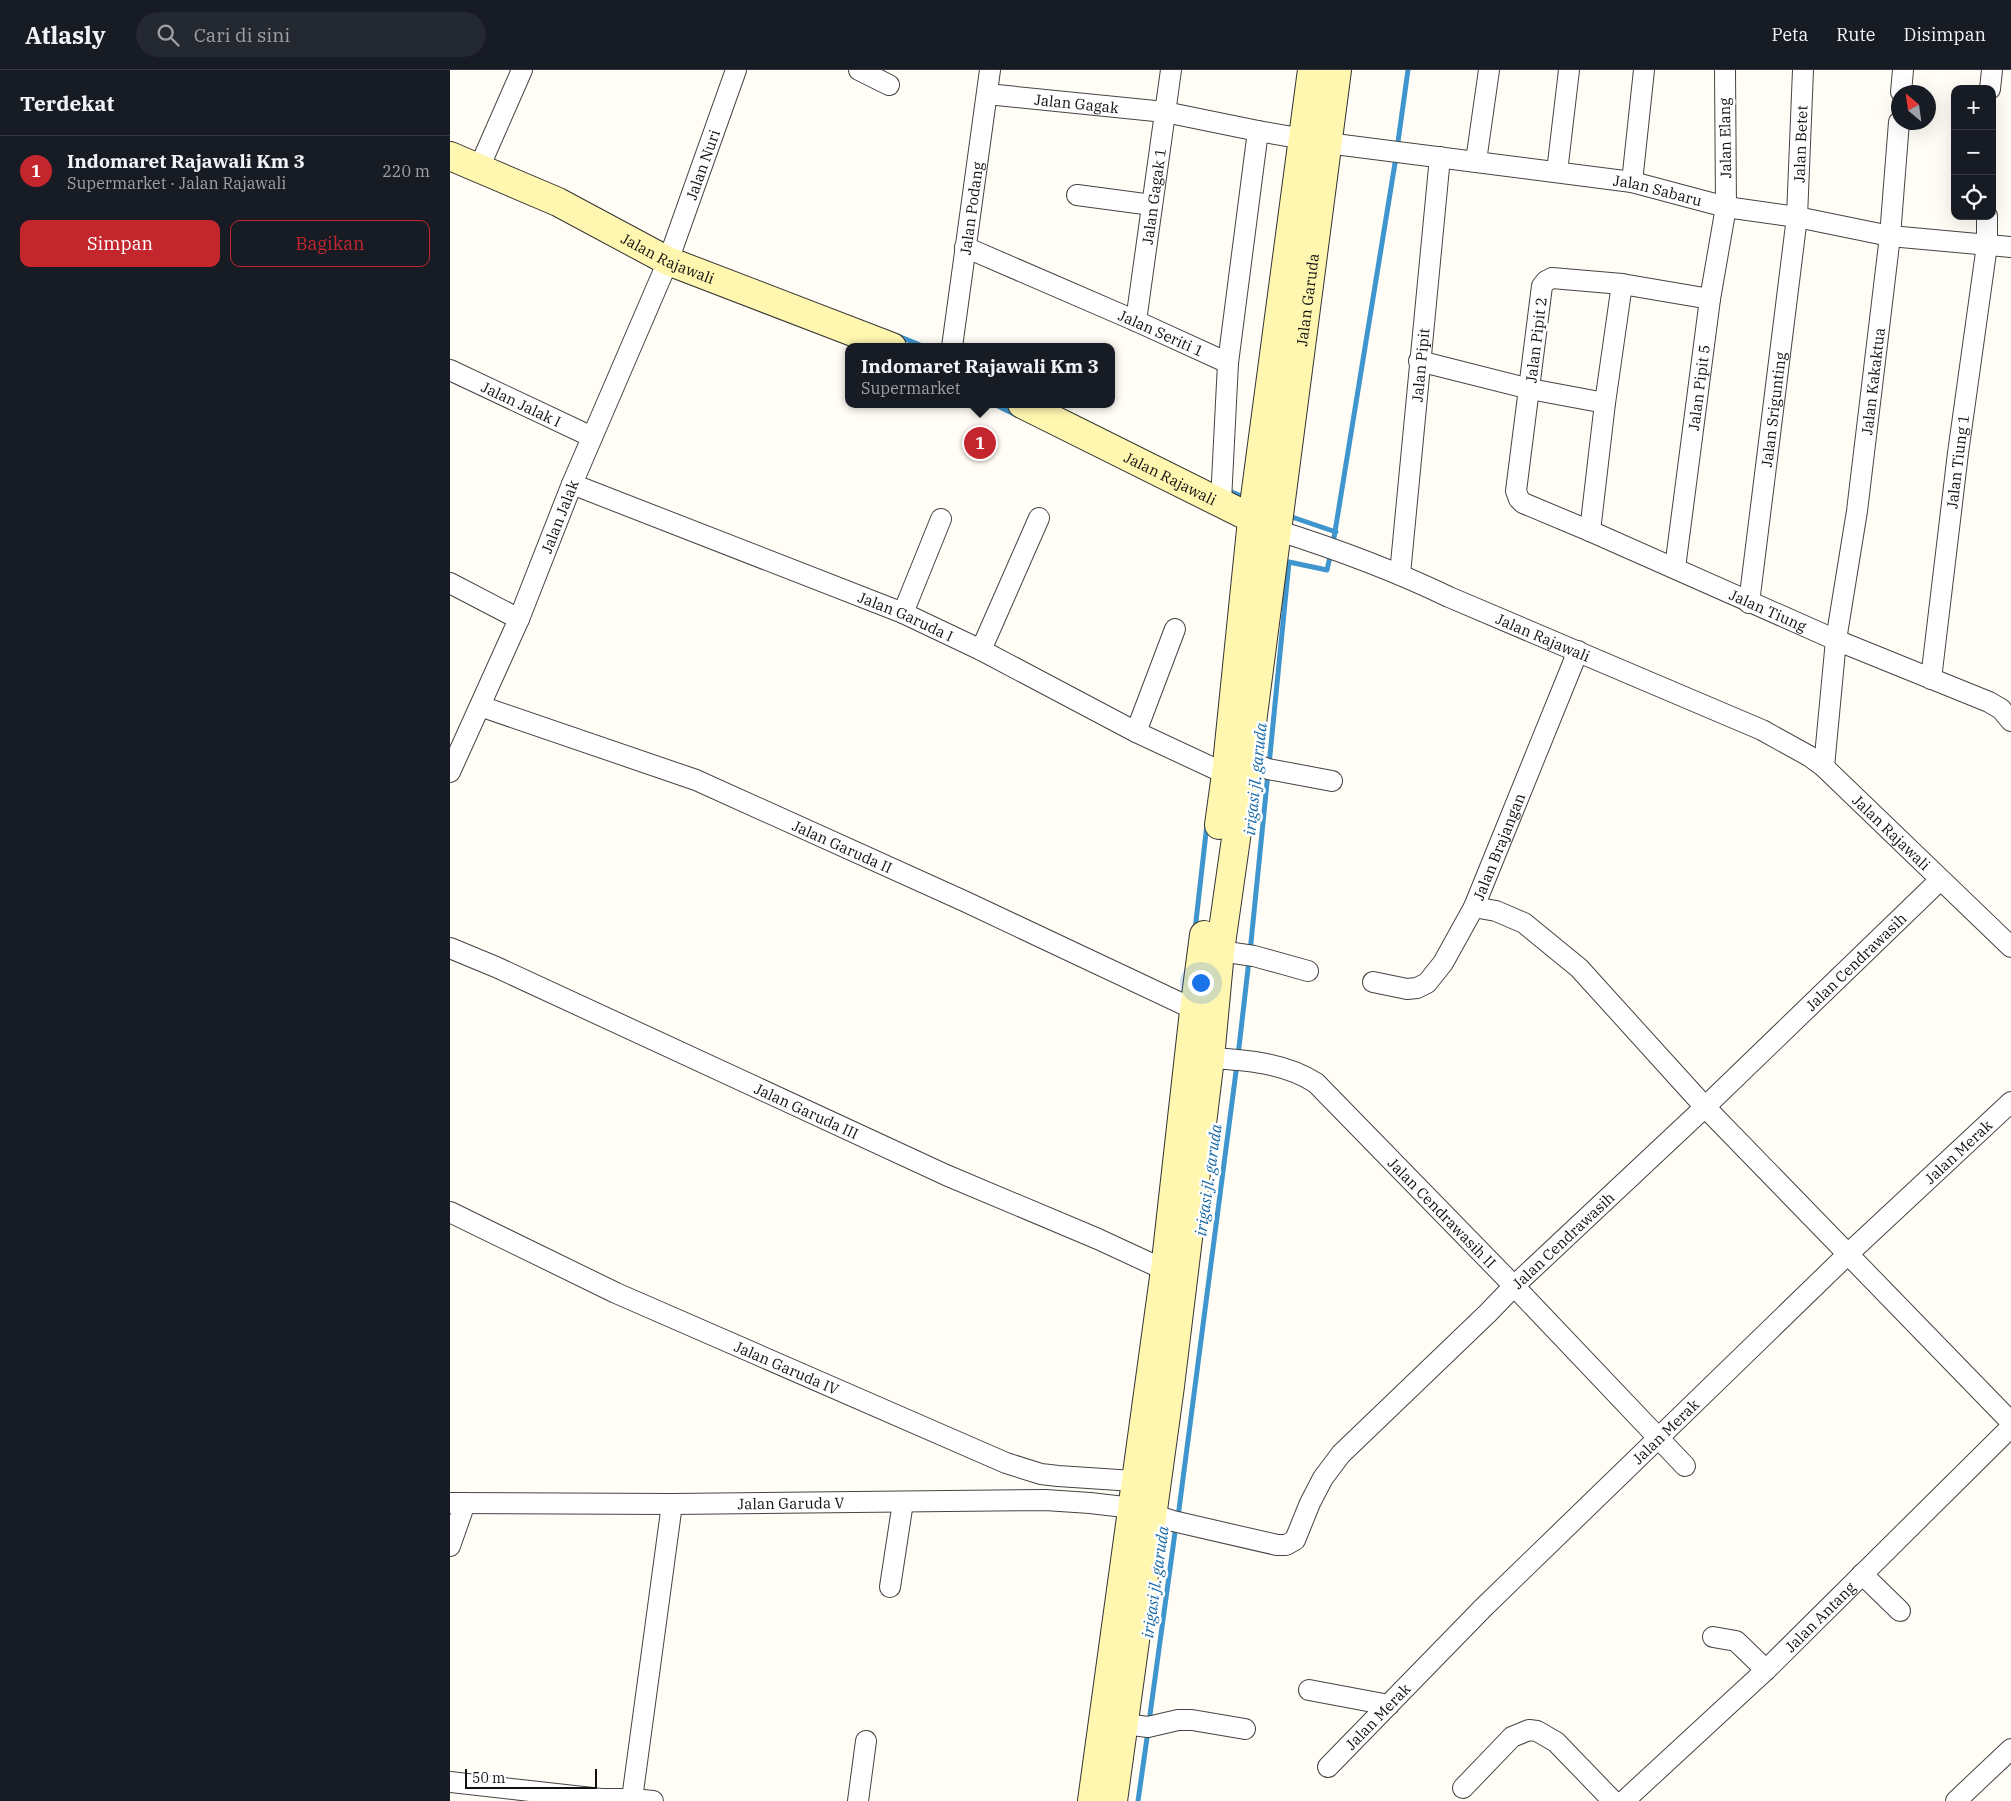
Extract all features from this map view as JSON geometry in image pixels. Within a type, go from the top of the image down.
[{"type":"main road","name":"Jalan Garuda","points":[[1254,768],[1264,525],[1314,140],[1312,70]]},
{"type":"main road","name":"Jalan Garuda","points":[[1314,140],[1337,70]]},
{"type":"main road","name":"Jalan Rajawali","points":[[450,156],[558,202],[668,261],[882,343]]},
{"type":"main road","name":"Jalan Rajawali","points":[[1030,408],[1264,525]]},
{"type":"main road","points":[[1204,1014],[1240,954],[1254,768]]},
{"type":"main road","points":[[1113,1801],[1143,1725],[1160,1516],[1147,1482],[1148,1383],[1204,1014],[1254,768]]},
{"type":"main road","points":[[1147,1482],[1231,1059],[1204,1014]]},
{"type":"main road","points":[[1092,1801],[1160,1516]]},
{"type":"street","points":[[479,168],[522,70]]},
{"type":"street","name":"Jalan Nuri","points":[[668,261],[736,70]]},
{"type":"street","points":[[859,70],[889,84]]},
{"type":"street","name":"Jalan Podang","points":[[953,343],[990,70]]},
{"type":"street","name":"Jalan Gagak 1","points":[[1136,321],[1171,70]]},
{"type":"street","points":[[1476,161],[1489,70]]},
{"type":"street","points":[[1557,172],[1569,70]]},
{"type":"street","points":[[1632,182],[1644,70]]},
{"type":"street","name":"Jalan Elang","points":[[1725,70],[1726,207]]},
{"type":"street","name":"Jalan Betet","points":[[1797,217],[1803,70]]},
{"type":"street","points":[[1902,85],[1903,70]]},
{"type":"street","points":[[1990,85],[1992,70]]},
{"type":"street","name":"Jalan Gagak","points":[[987,94],[1165,112],[1258,131]]},
{"type":"street","name":"Jalan Kakaktua","points":[[1824,767],[1836,640],[1856,511],[1890,236],[1898,130]]},
{"type":"street","points":[[1221,502],[1228,363],[1258,131]]},
{"type":"street","name":"Jalan Sabaru","points":[[1258,131],[1632,182],[1726,207],[1797,217],[1890,236],[2011,247]]},
{"type":"street","name":"Jalan Pipit","points":[[1400,574],[1440,157]]},
{"type":"street","points":[[1077,196],[1152,205]]},
{"type":"street","name":"Jalan Pipit 5","points":[[1675,568],[1710,299],[1726,207]]},
{"type":"street","name":"Jalan Srigunting","points":[[1749,603],[1797,217]]},
{"type":"street","name":"Jalan Tiung 1","points":[[1931,679],[1958,453],[1987,245],[1986,220]]},
{"type":"street","name":"Jalan Seriti 1","points":[[965,247],[1228,363]]},
{"type":"street","name":"Jalan Jalak","points":[[450,772],[519,619],[572,484],[668,261]]},
{"type":"street","name":"Jalan Pipit 2","points":[[1523,503],[1516,491],[1542,286],[1546,281],[1552,278],[1622,284],[1710,299]]},
{"type":"street","points":[[1590,531],[1605,403],[1622,284]]},
{"type":"street","points":[[1420,361],[1530,389],[1605,403]]},
{"type":"street","name":"Jalan Jalak I","points":[[450,370],[592,437]]},
{"type":"street","name":"Jalan Garuda I","points":[[572,484],[903,613],[982,650],[1136,732],[1254,768],[1332,781]]},
{"type":"street","name":"Jalan Tiung","points":[[1523,503],[1675,568],[1749,603],[1989,702],[2009,715]]},
{"type":"street","points":[[903,613],[941,518]]},
{"type":"street","points":[[982,650],[1039,518]]},
{"type":"street","name":"Jalan Rajawali","points":[[1264,525],[1331,547],[1400,574],[1449,597],[1762,730],[1802,752],[1824,767],[2011,948]]},
{"type":"street","points":[[450,583],[519,619]]},
{"type":"street","points":[[1136,732],[1175,629]]},
{"type":"street","name":"Jalan Brajangan","points":[[1373,982],[1407,989],[1427,983],[1443,963],[1474,907],[1578,651]]},
{"type":"street","name":"Jalan Garuda II","points":[[480,706],[696,780],[964,901],[1204,1014]]},
{"type":"street","name":"Jalan Cendrawasih","points":[[1160,1516],[1277,1544],[1291,1543],[1323,1478],[1341,1454],[1514,1286],[1705,1107],[1940,880]]},
{"type":"street","points":[[1474,907],[1496,911],[1524,924],[1579,968],[1705,1107],[2011,1422]]},
{"type":"street","name":"Jalan Garuda III","points":[[450,948],[496,967],[946,1175],[1098,1238],[1165,1270]]},
{"type":"street","points":[[1240,954],[1308,971]]},
{"type":"street","name":"Jalan Cendrawasih II","points":[[1231,1059],[1287,1069],[1316,1083],[1514,1286],[1685,1466]]},
{"type":"street","name":"Jalan Merak","points":[[1328,1767],[1483,1608],[1848,1254],[2011,1102]]},
{"type":"street","name":"Jalan Garuda IV","points":[[450,1212],[616,1292],[1006,1463],[1041,1474],[1147,1482]]},
{"type":"street","name":"Jalan Antang","points":[[1624,1801],[1766,1670],[2011,1427]]},
{"type":"street","name":"Jalan Garuda V","points":[[458,1503],[672,1504],[1045,1500],[1090,1503],[1160,1516]]},
{"type":"street","points":[[890,1588],[903,1502]]},
{"type":"street","points":[[450,1546],[458,1503]]},
{"type":"street","points":[[632,1799],[672,1504]]},
{"type":"street","points":[[1862,1574],[1900,1610]]},
{"type":"street","points":[[1713,1637],[1736,1641],[1766,1670]]},
{"type":"street","points":[[1309,1690],[1389,1705]]},
{"type":"street","points":[[1143,1725],[1192,1720],[1244,1729]]},
{"type":"street","points":[[1463,1788],[1512,1737],[1529,1730],[1537,1731],[1556,1742],[1613,1801]]},
{"type":"street","points":[[858,1801],[866,1741]]},
{"type":"street","points":[[1956,1801],[2011,1749]]},
{"type":"street","points":[[450,1782],[512,1796],[653,1801]]},
{"type":"waterway","points":[[1397,149],[1408,70]]},
{"type":"waterway","points":[[1333,544],[1396,157]]},
{"type":"waterway","points":[[898,336],[915,343]]},
{"type":"waterway","points":[[1002,408],[1016,415]]},
{"type":"waterway","points":[[1227,490],[1246,498]]},
{"type":"waterway","points":[[1286,515],[1336,532]]},
{"type":"waterway","name":"irigasi jl. garuda","points":[[1269,765],[1289,562],[1327,570],[1331,552]]},
{"type":"waterway","name":"irigasi jl. garuda","points":[[1250,952],[1268,773]]},
{"type":"waterway","points":[[1195,930],[1207,824]]},
{"type":"waterway","name":"irigasi jl. garuda","points":[[1238,1056],[1249,960]]},
{"type":"waterway","name":"irigasi jl. garuda","points":[[1178,1517],[1237,1064]]},
{"type":"waterway","name":"irigasi jl. garuda","points":[[1149,1722],[1176,1525]]},
{"type":"waterway","name":"irigasi jl. garuda","points":[[1138,1801],[1148,1731]]},
{"type":"place","name":"Indomaret Rajawali Km 3","points":[[980,443]]}]
